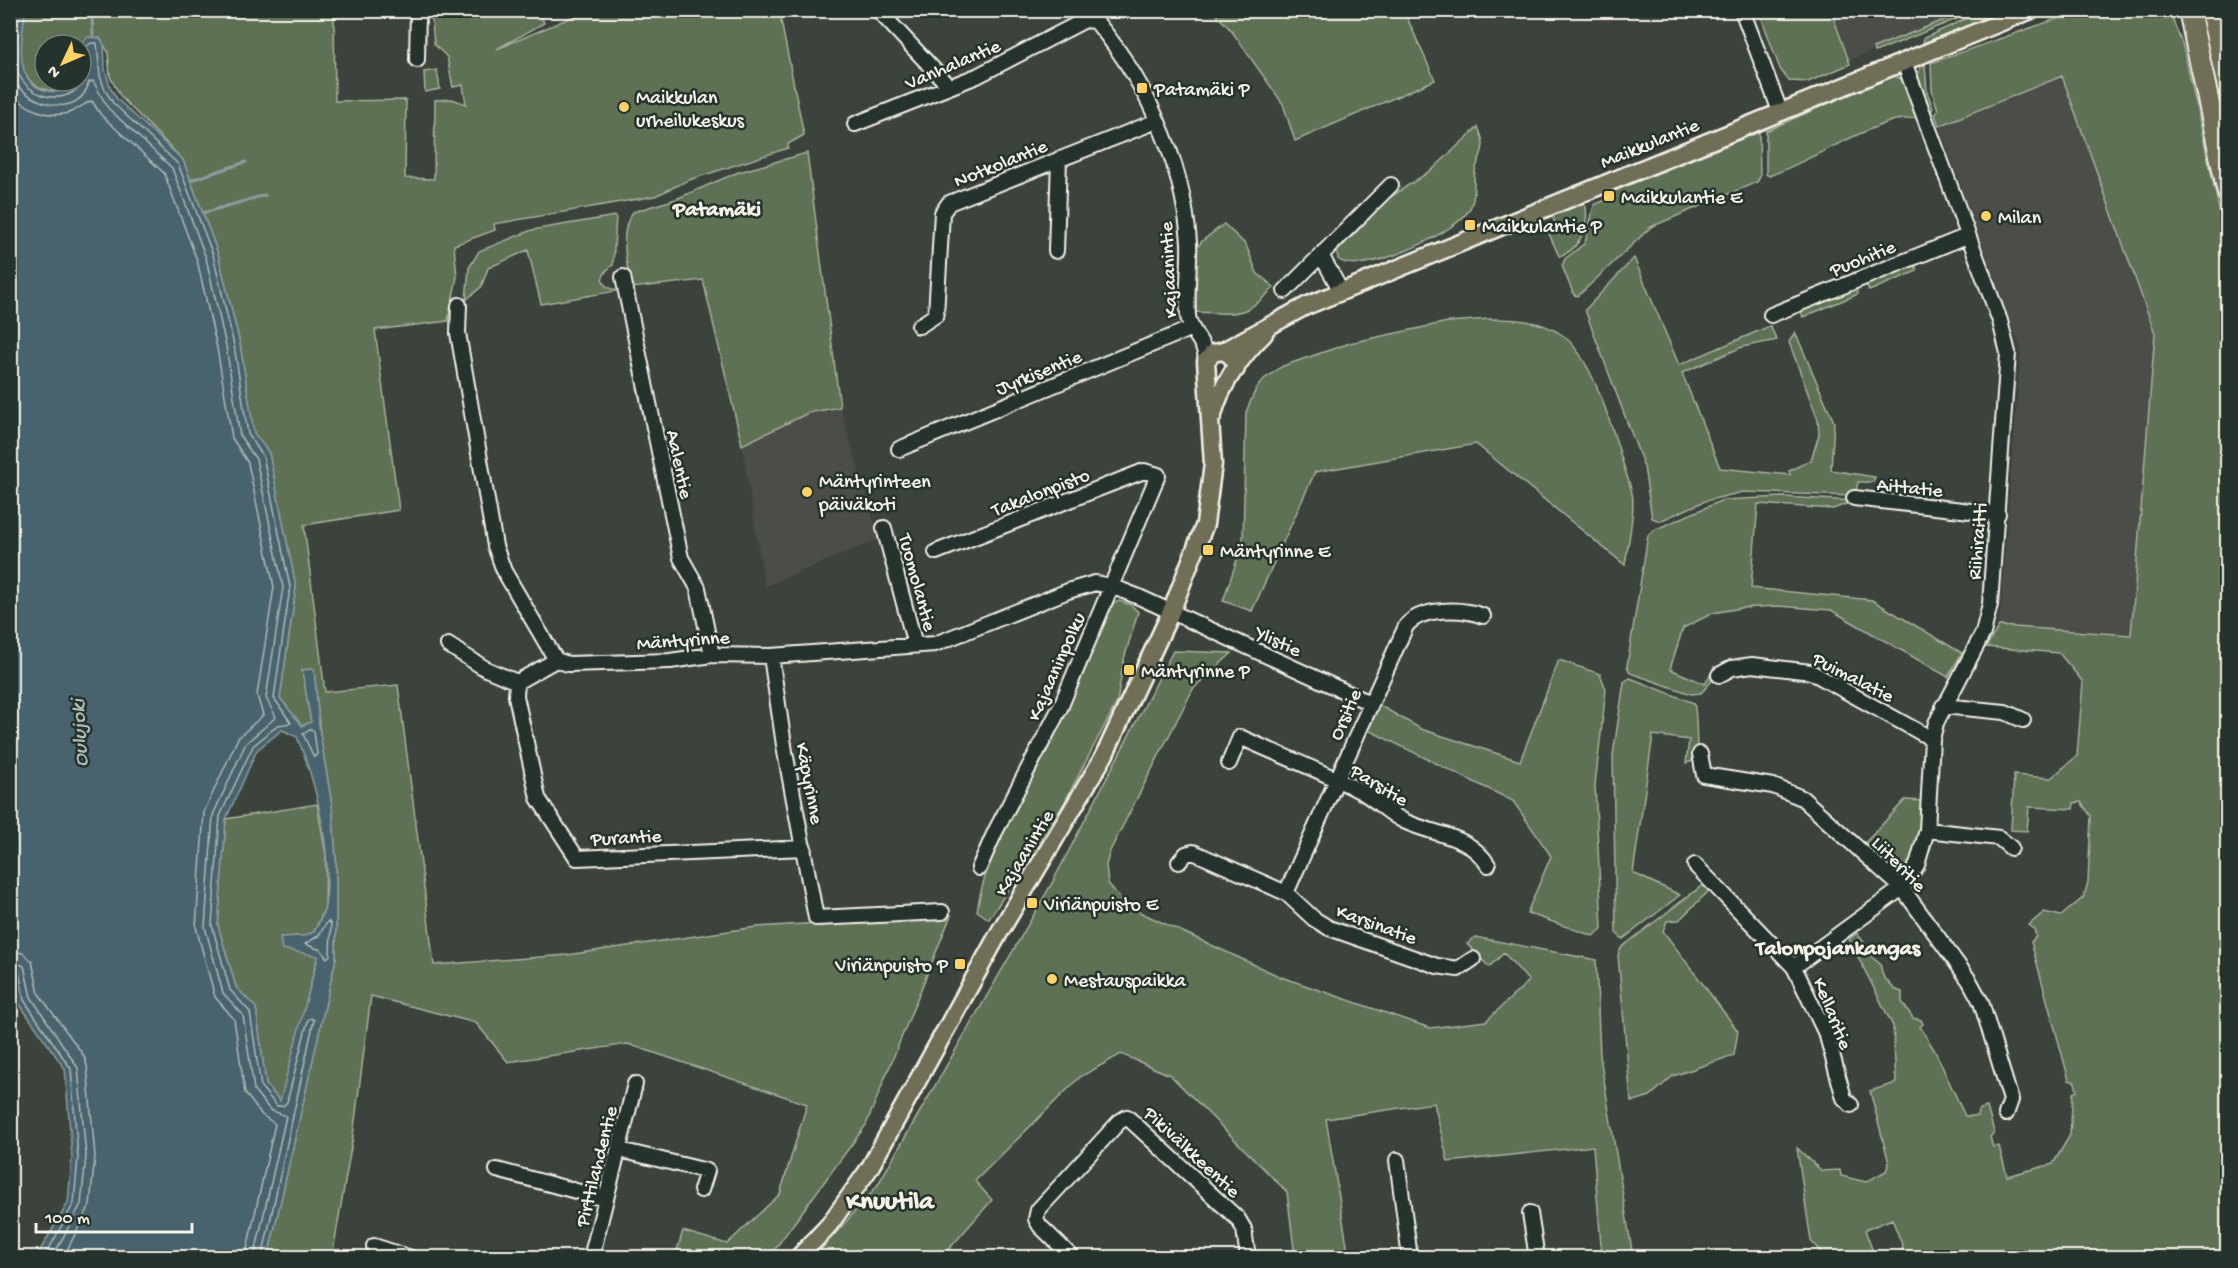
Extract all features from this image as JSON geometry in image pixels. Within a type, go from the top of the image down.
[{"type":"highway","points":[[2178,10],[2196,45]]},
{"type":"highway","points":[[2188,10],[2228,193]]},
{"type":"highway","points":[[2211,10],[2228,87]]},
{"type":"highway","points":[[2217,34],[2220,10]]},
{"type":"main road","name":"Maikkulantie","points":[[1214,359],[1284,315],[2031,10]]},
{"type":"main road","name":"Maikkulantie","points":[[1233,373],[1257,340],[1284,315]]},
{"type":"main road","points":[[1232,356],[1233,373],[1215,381],[1214,359],[1232,356]]},
{"type":"main road","name":"Kajaanintie","points":[[798,1257],[828,1225],[869,1169],[999,933],[1104,756],[1171,612],[1205,524],[1213,464],[1211,437],[1214,359]]},
{"type":"main road","name":"Kajaanintie","points":[[1211,437],[1213,414],[1220,394],[1233,373]]},
{"type":"street","points":[[417,60],[418,10]]},
{"type":"street","points":[[878,10],[949,86]]},
{"type":"street","points":[[1742,10],[1780,111]]},
{"type":"street","name":"Vanhalantie","points":[[855,124],[977,76],[1091,16]]},
{"type":"street","name":"Kajaanintie","points":[[1091,16],[1129,67],[1157,121],[1172,159],[1184,202],[1189,242],[1188,319],[1214,359]]},
{"type":"street","name":"Riihiraitti","points":[[1794,967],[1902,888],[1917,865],[1927,830],[1932,739],[1943,706],[1983,633],[1988,618],[1998,514],[2008,353],[2001,321],[1967,236],[1904,62]]},
{"type":"street","name":"Notkolantie","points":[[919,326],[936,315],[942,213],[949,203],[1157,121]]},
{"type":"street","points":[[1056,251],[1059,159]]},
{"type":"street","points":[[1285,291],[1391,185]]},
{"type":"street","name":"Puohitie","points":[[1771,315],[1967,236]]},
{"type":"street","points":[[1321,255],[1341,291]]},
{"type":"street","name":"Aalentie","points":[[622,277],[681,558],[698,588],[712,655]]},
{"type":"street","points":[[448,645],[486,669],[516,682],[556,660],[504,571],[495,546],[458,333],[459,304]]},
{"type":"street","name":"Jyrkisentie","points":[[899,449],[1194,331]]},
{"type":"street","name":"Takalonpisto","points":[[936,552],[1144,471],[1158,475]]},
{"type":"street","name":"Kajaaninpolku","points":[[979,868],[994,832],[1060,708],[1158,475]]},
{"type":"street","name":"Aittatie","points":[[1854,498],[1998,514]]},
{"type":"street","name":"Tuomolantie","points":[[884,528],[915,645]]},
{"type":"street","name":"Mäntyrinne","points":[[556,660],[568,664],[670,661],[712,655],[771,656],[935,644],[1068,591],[1095,583],[1111,586],[1171,612]]},
{"type":"street","name":"Orsitie","points":[[1286,893],[1403,631],[1417,616],[1466,610],[1483,616]]},
{"type":"street","name":"Ylistie","points":[[1171,612],[1370,703]]},
{"type":"street","name":"Käpyrinne","points":[[771,656],[785,752],[816,918],[942,912]]},
{"type":"street","name":"Puimalatie","points":[[1719,675],[1732,668],[1752,665],[1811,672],[1932,739]]},
{"type":"street","name":"Purantie","points":[[516,682],[516,696],[538,798],[577,858],[804,848]]},
{"type":"street","points":[[1943,706],[2005,712],[2023,720]]},
{"type":"street","name":"Parsitie","points":[[1228,763],[1240,737],[1360,791],[1390,814],[1407,822],[1474,847],[1488,864]]},
{"type":"street","name":"Liiteritie","points":[[1700,754],[1704,775],[1773,786],[1802,798],[1902,888],[1969,980],[1981,1002],[2011,1100],[2006,1114]]},
{"type":"street","points":[[1927,830],[1999,838],[2011,848]]},
{"type":"street","name":"Karsinatie","points":[[1179,862],[1186,854],[1193,852],[1286,893],[1321,924],[1450,969],[1458,969],[1473,959]]},
{"type":"street","name":"Kellaritie","points":[[1695,865],[1794,967],[1827,1036],[1844,1098],[1851,1104]]},
{"type":"street","name":"Pirttilahdentie","points":[[591,1257],[620,1150],[635,1083]]},
{"type":"street","name":"Pikivälkkeentie","points":[[1073,1257],[1040,1226],[1036,1219],[1038,1210],[1119,1122],[1127,1117],[1238,1220],[1244,1229],[1248,1257]]},
{"type":"street","points":[[620,1150],[707,1171],[701,1190]]},
{"type":"street","points":[[1397,1160],[1410,1257]]},
{"type":"street","points":[[497,1170],[606,1198]]},
{"type":"street","points":[[1530,1213],[1537,1257]]},
{"type":"street","points":[[374,1246],[411,1257]]},
{"type":"shaded area","points":[[1759,11],[1967,11],[1810,77]]},
{"type":"shaded area","points":[[2062,76],[2155,333],[2131,635],[1999,626],[2021,350],[1939,126]]},
{"type":"shaded area","name":"Mäntyrinteen päiväkoti","points":[[840,407],[879,539],[765,586],[742,445],[808,413]]},
{"type":"green space","points":[[1985,10],[2005,11],[1923,43],[1924,38]]},
{"type":"green space","points":[[2082,10],[2170,13],[2183,46],[2228,249],[2227,1257],[1898,1257],[1903,1247],[1892,1219],[1865,1230],[1875,1257],[1825,1257],[1811,1241],[1797,1148],[1822,1171],[1840,1170],[1841,1176],[1866,1182],[1886,1171],[1889,1163],[1870,1091],[1896,1083],[1893,1026],[1849,939],[1857,933],[1873,958],[1880,964],[1883,976],[1894,989],[1902,992],[1902,1002],[1913,1018],[1921,1020],[1923,1024],[1920,1027],[1935,1051],[1965,1116],[1977,1116],[1978,1110],[1987,1107],[1994,1132],[1990,1137],[1993,1147],[1999,1146],[2007,1176],[2053,1164],[2070,1135],[2073,1093],[2077,1091],[2075,1082],[2069,1080],[2031,942],[2036,936],[2034,929],[2029,925],[2044,912],[2061,916],[2084,897],[2088,882],[2091,816],[2081,802],[2074,803],[2073,809],[2029,807],[2027,831],[2011,830],[2014,775],[2051,778],[2077,756],[2083,682],[2059,653],[1986,647],[1999,626],[2131,635],[2155,333],[2062,76],[1939,126],[1935,115],[1938,110],[1932,90],[1931,63]]},
{"type":"green space","points":[[25,11],[334,11],[335,101],[406,100],[405,178],[434,179],[435,100],[452,99],[466,104],[463,85],[453,87],[447,57],[434,44],[431,11],[539,11],[544,23],[497,49],[586,11],[779,11],[804,135],[788,144],[788,148],[689,180],[655,196],[494,224],[495,230],[454,245],[457,277],[448,321],[375,330],[399,510],[304,525],[325,692],[398,685],[434,965],[567,955],[756,927],[951,915],[866,1125],[775,1249],[765,1257],[675,1257],[683,1231],[727,1244],[780,1194],[807,1104],[628,1044],[508,1062],[476,1023],[371,996],[353,1136],[332,1257],[268,1257],[336,958],[336,859],[332,805],[320,734],[314,669],[302,670],[311,722],[302,726],[280,698],[296,587],[269,453],[254,434],[240,344],[218,254],[183,160],[121,97],[110,77],[108,52],[100,38],[93,47],[93,33],[33,33],[33,82],[24,72],[21,62],[21,36]]},
{"type":"green space","points":[[1213,11],[1404,11],[1435,80],[1295,141],[1283,104],[1231,30]]},
{"type":"green space","points":[[1759,11],[1831,11],[1850,64],[1808,82],[1789,81],[1780,69]]},
{"type":"green space","points":[[1967,11],[1976,11],[1875,52],[1873,48]]},
{"type":"green space","points":[[1925,64],[1927,92],[1933,108],[1931,112],[1927,111],[1917,81],[1920,67]]},
{"type":"green space","points":[[437,70],[440,89],[425,92],[424,72]]},
{"type":"green space","points":[[1892,75],[1904,80],[1918,116],[1876,127],[1785,170],[1769,176],[1766,174],[1766,131]]},
{"type":"green space","points":[[1478,127],[1483,148],[1475,171],[1472,204],[1457,223],[1404,252],[1384,259],[1365,263],[1349,263],[1338,259],[1337,252],[1389,198],[1433,169]]},
{"type":"green space","points":[[1759,132],[1760,177],[1757,182],[1651,227],[1578,296],[1574,295],[1562,266],[1565,259],[1585,243],[1594,205],[1615,196],[1614,191]]},
{"type":"green space","points":[[807,153],[840,407],[808,413],[742,445],[703,280],[631,288],[625,249],[628,220],[633,212],[676,199],[736,173]]},
{"type":"green space","points":[[1585,202],[1586,218],[1582,235],[1573,248],[1559,256],[1546,227],[1556,226],[1551,212]]},
{"type":"green space","points":[[616,216],[613,265],[602,279],[606,286],[616,291],[541,304],[528,250],[488,268],[481,287],[466,300],[469,268],[479,251],[532,230]]},
{"type":"green space","points":[[1224,224],[1246,245],[1257,273],[1274,287],[1255,304],[1239,312],[1196,312],[1196,249],[1202,241]]},
{"type":"green space","points":[[1634,258],[1679,365],[1770,326],[1777,340],[1742,347],[1682,373],[1720,468],[1790,475],[1789,471],[1811,460],[1819,435],[1818,420],[1789,342],[1795,332],[1834,422],[1831,470],[1875,477],[1873,482],[1858,482],[1855,496],[1743,492],[1705,501],[1660,521],[1652,518],[1644,467],[1585,310]]},
{"type":"green space","points":[[1914,261],[1917,271],[1869,291],[1867,286],[1870,280]]},
{"type":"green space","points":[[1854,285],[1858,294],[1803,317],[1800,309]]},
{"type":"green space","points":[[1490,319],[1527,321],[1553,329],[1572,345],[1583,359],[1601,397],[1632,493],[1632,517],[1625,565],[1476,444],[1315,472],[1252,611],[1223,601],[1243,542],[1246,412],[1256,389],[1264,379],[1283,366],[1350,343],[1448,322]]},
{"type":"green space","points":[[1783,497],[1854,501],[1833,509],[1758,504],[1751,588],[1872,600],[1962,653],[1948,677],[1831,610],[1778,606],[1741,608],[1713,613],[1683,628],[1670,669],[1705,684],[1714,667],[1717,675],[1701,693],[1691,694],[1630,673],[1627,666],[1648,535],[1652,531],[1723,500]]},
{"type":"green space","points":[[1119,601],[1131,605],[1138,612],[1124,659],[1117,702],[1062,807],[989,919],[977,911],[990,863],[1010,819],[1056,732],[1111,605]]},
{"type":"green space","points":[[1173,651],[1232,653],[1193,689],[1110,851],[1106,865],[1108,883],[1120,898],[1135,910],[1281,977],[1430,1028],[1486,1021],[1529,981],[1504,953],[1489,967],[1467,944],[1475,937],[1596,960],[1600,1056],[1633,1257],[1602,1257],[1593,1146],[1448,1162],[1434,1103],[1326,1119],[1349,1257],[1295,1257],[1287,1192],[1170,1075],[1121,1054],[1080,1077],[975,1181],[992,1200],[942,1257],[814,1258],[877,1186],[1051,885]]},
{"type":"green space","points":[[1559,660],[1600,674],[1606,689],[1595,785],[1602,929],[1593,936],[1527,913],[1551,856],[1513,801],[1368,730],[1379,705],[1421,729],[1520,761]]},
{"type":"green space","points":[[1630,678],[1694,703],[1697,750],[1696,760],[1686,763],[1689,740],[1653,735],[1633,873],[1680,895],[1623,939],[1616,933],[1613,755],[1624,682]]},
{"type":"green space","points":[[1905,800],[1924,801],[1918,850],[1902,878],[1862,846]]},
{"type":"green space","points":[[317,804],[326,855],[325,908],[314,932],[304,936],[281,937],[283,949],[318,955],[281,1102],[266,1085],[256,1008],[236,987],[218,926],[226,819]]},
{"type":"green space","points":[[1704,884],[1709,884],[1712,888],[1679,920],[1667,921],[1663,931],[1738,1031],[1734,1055],[1673,1076],[1650,1096],[1631,1102],[1618,955],[1621,948]]},
{"type":"water","name":"Oulujoki","points":[[10,11],[25,11],[22,62],[25,73],[33,84],[33,93],[93,93],[93,37],[100,38],[104,45],[105,69],[110,87],[117,99],[183,160],[218,254],[240,344],[254,433],[269,453],[296,587],[280,698],[302,726],[311,722],[302,670],[314,669],[320,734],[332,805],[336,859],[336,958],[268,1257],[36,1257],[68,1203],[72,1157],[65,1069],[18,1002],[11,955]],"holes":[[[282,730],[297,737],[322,820],[327,886],[324,909],[314,932],[304,936],[280,937],[282,949],[318,956],[280,1101],[266,1085],[256,1008],[236,987],[218,926],[226,819],[257,750]]]},
{"type":"waterway","points":[[92,17],[93,33]]},
{"type":"waterway","points":[[191,180],[246,162]]},
{"type":"waterway","points":[[203,213],[265,195]]},
{"type":"place","name":"Patamäki P","points":[[1142,88]]},
{"type":"place","name":"Maikkulan urheilukeskus","points":[[624,107]]},
{"type":"place","name":"Maikkulantie E","points":[[1609,196]]},
{"type":"place","name":"Milan","points":[[1986,216]]},
{"type":"place","name":"Maikkulantie P","points":[[1470,225]]},
{"type":"place","name":"Mäntyrinteen päiväkoti","points":[[807,492]]},
{"type":"place","name":"Mäntyrinne E","points":[[1208,550]]},
{"type":"place","name":"Mäntyrinne P","points":[[1129,670]]},
{"type":"place","name":"Viriänpuisto E","points":[[1032,903]]},
{"type":"place","name":"Viriänpuisto P","points":[[960,964]]},
{"type":"place","name":"Mestauspaikka","points":[[1052,979]]},
{"type":"district","name":"Patamäki","points":[[717,207]]},
{"type":"district","name":"Talonpojankangas","points":[[1838,946]]},
{"type":"district","name":"Knuutila","points":[[890,1199]]}]
